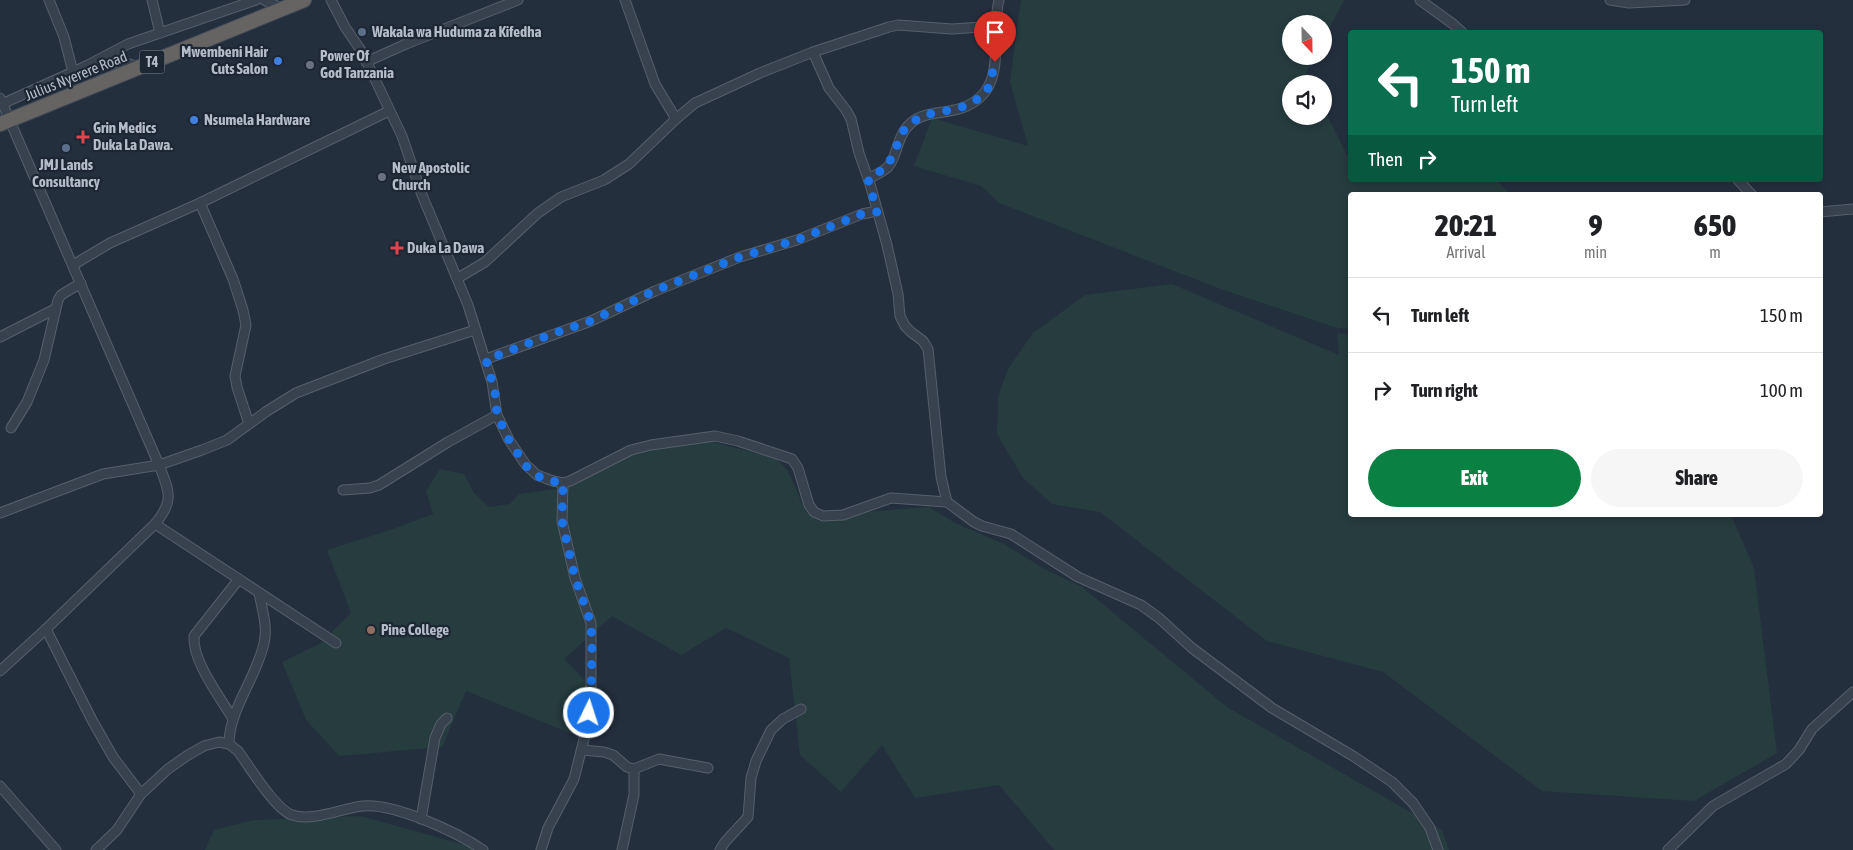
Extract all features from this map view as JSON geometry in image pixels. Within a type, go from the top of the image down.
[{"type":"highway","name":"Julius Nyerere Road","points":[[4,122],[304,0]]},
{"type":"street","points":[[49,0],[64,38],[73,72]]},
{"type":"street","points":[[152,0],[160,33]]},
{"type":"street","points":[[0,671],[155,524],[164,513],[169,499],[159,465],[73,264],[4,122],[1,101],[73,72],[128,44],[256,0]]},
{"type":"street","points":[[264,0],[283,9]]},
{"type":"street","points":[[331,0],[345,27],[362,52],[402,136],[422,194],[458,278],[486,360],[495,392],[497,415],[509,440],[530,470],[546,480],[563,483],[631,450],[715,436],[738,441],[792,460],[798,468],[809,505],[814,512],[823,516],[843,514],[891,498],[947,502],[974,522],[1011,534],[1078,577],[1141,605],[1159,618],[1192,648],[1272,708],[1353,756],[1392,782],[1413,803],[1430,828],[1438,850]]},
{"type":"street","points":[[366,62],[406,44],[518,0]]},
{"type":"street","points":[[625,0],[655,84],[676,118]]},
{"type":"street","points":[[868,179],[887,167],[904,130],[917,119],[925,115],[960,108],[980,98],[989,87],[995,62],[999,0]]},
{"type":"street","points":[[1420,0],[1460,30]]},
{"type":"street","points":[[1610,0],[1629,3],[1685,0]]},
{"type":"street","points":[[458,278],[485,262],[538,213],[553,202],[604,180],[629,164],[695,102],[813,52],[889,27],[911,26],[952,29],[997,26]]},
{"type":"street","points":[[813,52],[829,88],[850,116],[898,294],[900,316],[905,326],[923,341],[928,349],[940,472],[947,502]]},
{"type":"street","points":[[86,66],[122,62],[140,67]]},
{"type":"street","points":[[73,264],[110,244],[200,203],[389,111]]},
{"type":"street","points":[[1740,182],[1749,192]]},
{"type":"street","points":[[200,203],[233,279],[243,310],[246,325],[236,376],[237,387],[249,424]]},
{"type":"street","points":[[1823,212],[1853,209]]},
{"type":"street","points":[[486,360],[591,321],[654,291],[740,257],[797,240],[862,214],[877,212]]},
{"type":"street","points":[[11,428],[27,402],[44,360],[49,344],[55,309],[61,295],[81,283]]},
{"type":"street","points":[[0,337],[55,309]]},
{"type":"street","points":[[0,513],[103,474],[159,465],[202,450],[227,440],[296,392],[384,359],[475,330]]},
{"type":"street","points":[[343,490],[370,488],[379,485],[448,442],[497,415]]},
{"type":"street","points":[[541,850],[548,828],[574,779],[582,750],[591,700],[591,623],[575,578],[562,521],[563,483]]},
{"type":"street","points":[[155,524],[336,643]]},
{"type":"street","points":[[233,719],[197,657],[193,644],[194,636],[239,579]]},
{"type":"street","points":[[229,744],[229,731],[233,719],[253,675],[265,641],[265,620],[259,593]]},
{"type":"street","points":[[46,629],[113,757],[141,794]]},
{"type":"street","points":[[1668,850],[1712,806],[1786,764],[1799,750],[1812,729],[1853,692]]},
{"type":"street","points":[[720,850],[748,817],[751,778],[756,761],[771,730],[783,719],[801,709]]},
{"type":"street","points":[[421,819],[435,738],[441,724],[447,718]]},
{"type":"street","points":[[96,850],[117,830],[141,794],[168,769],[204,746],[219,742],[229,744],[238,751],[279,806],[291,815],[324,814],[361,806],[376,805],[421,819],[475,844],[483,850]]},
{"type":"street","points":[[582,750],[604,752],[613,755],[627,767],[634,768],[659,759],[708,768]]},
{"type":"street","points":[[622,850],[634,795],[634,768]]},
{"type":"street","points":[[0,786],[56,850]]},
{"type":"green space","points":[[1021,0],[1344,0],[1332,23],[1332,15],[1282,15],[1282,65],[1310,65],[1307,75],[1282,75],[1282,125],[1332,125],[1347,155],[1348,154],[1348,182],[1498,182],[1508,192],[1348,192],[1348,329],[1337,328],[1218,288],[999,203],[981,186],[914,166],[932,118],[1028,146],[1010,82]]},
{"type":"green space","points":[[1172,284],[1339,355],[1337,333],[1348,334],[1348,517],[1732,517],[1754,568],[1777,753],[1694,801],[1542,791],[1383,672],[1267,641],[1100,512],[1052,504],[1023,478],[997,434],[998,397],[1008,369],[1033,333],[1085,295]]},
{"type":"green space","points":[[696,438],[776,458],[788,471],[806,512],[819,521],[850,513],[929,507],[955,523],[1004,544],[1043,568],[1082,587],[1227,707],[1442,830],[1449,850],[1054,850],[999,785],[915,798],[882,745],[841,792],[800,755],[789,658],[726,628],[681,655],[612,616],[564,659],[603,699],[577,736],[466,691],[442,747],[339,756],[306,720],[282,662],[321,643],[351,613],[327,550],[433,514],[426,491],[440,469],[464,474],[474,493],[489,507],[510,504],[519,494],[557,489],[645,449]]},
{"type":"green space","points":[[361,816],[483,850],[205,850],[214,830],[254,820]]},
{"type":"place","name":"Wakala wa Huduma za Kifedha","points":[[362,32]]},
{"type":"place","name":"Mwembeni Hair Cuts Salon","points":[[278,61]]},
{"type":"place","name":"Power Of God Tanzania","points":[[310,65]]},
{"type":"place","name":"Nsumela Hardware","points":[[194,120]]},
{"type":"place","name":"Grin Medics Duka La Dawa.","points":[[83,137]]},
{"type":"place","name":"JMJ Lands Consultancy","points":[[66,148]]},
{"type":"place","name":"New Apostolic Church","points":[[382,177]]},
{"type":"place","name":"Duka La Dawa","points":[[397,248]]},
{"type":"place","name":"Pine College","points":[[371,630]]},
{"type":"route","points":[[589,713],[591,700],[591,623],[575,578],[562,521],[563,483],[546,480],[536,475],[526,466],[509,440],[497,415],[495,392],[486,360],[591,321],[633,300],[740,257],[797,240],[862,214],[877,212],[868,179],[883,171],[891,163],[904,130],[925,115],[960,108],[980,98],[989,87],[995,62]]}]
